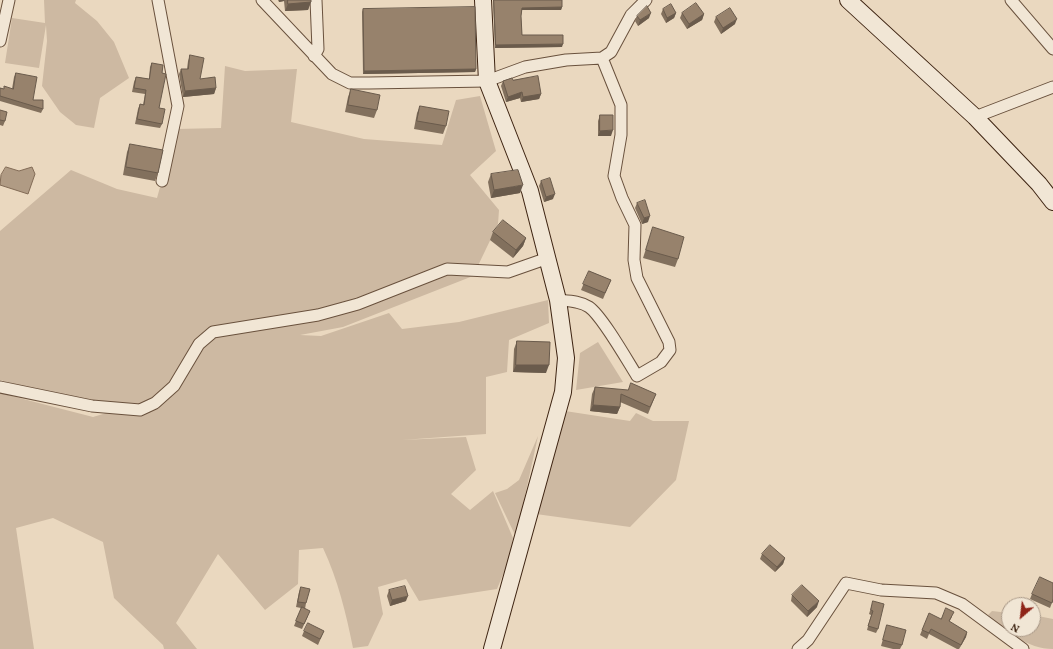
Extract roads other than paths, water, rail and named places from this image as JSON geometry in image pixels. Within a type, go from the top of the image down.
[{"type":"street","points":[[0,41],[9,0]]},
{"type":"street","points":[[158,0],[178,106],[162,181]]},
{"type":"street","points":[[262,0],[332,74],[350,83],[487,81],[525,67],[566,60],[602,58],[611,52],[631,14],[646,0]]},
{"type":"street","points":[[314,56],[318,49],[316,0]]},
{"type":"street","points":[[482,0],[487,81],[530,191],[558,300],[566,358],[563,392],[492,649]]},
{"type":"street","points":[[848,0],[974,117],[1039,184],[1053,202]]},
{"type":"street","points":[[1010,0],[1053,49]]},
{"type":"street","points":[[558,300],[578,302],[589,307],[599,318],[637,376],[661,362],[670,350],[668,342],[636,278],[634,260],[635,225],[622,198],[614,176],[621,135],[621,105],[602,58]]},
{"type":"street","points":[[974,117],[1053,87]]},
{"type":"street","points":[[0,386],[92,406],[140,410],[155,403],[174,386],[199,344],[213,332],[318,315],[358,304],[447,269],[508,272],[548,258]]},
{"type":"street","points":[[798,649],[808,640],[846,583],[881,590],[936,592],[962,604],[1023,649]]}]
